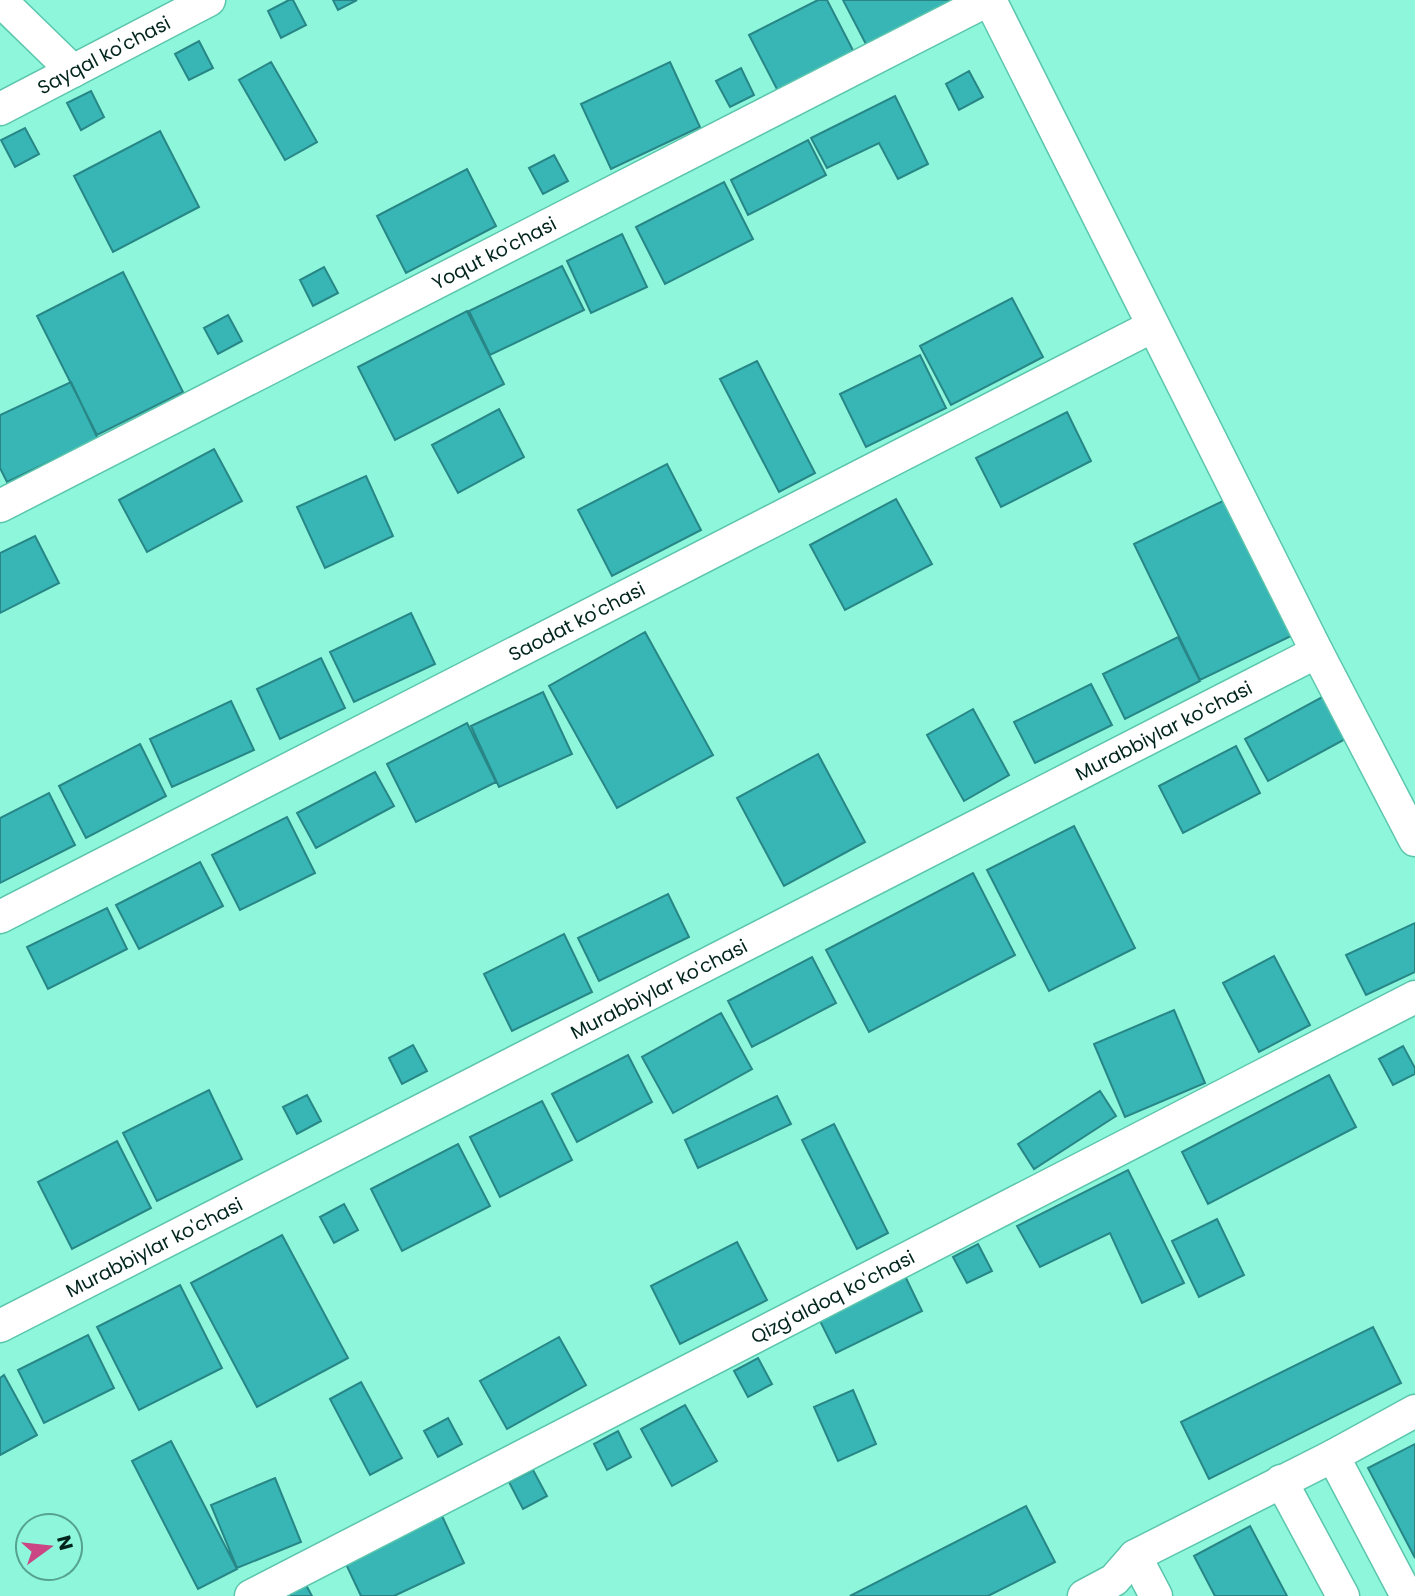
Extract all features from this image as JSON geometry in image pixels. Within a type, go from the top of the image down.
[{"type":"street","points":[[1,0],[74,71]]},
{"type":"street","name":"Sayqal ko'chasi","points":[[0,109],[209,0]]},
{"type":"street","points":[[988,0],[1317,652],[1415,840]]},
{"type":"street","name":"Yoqut ko'chasi","points":[[0,506],[988,0]]},
{"type":"street","name":"Saodat ko'chasi","points":[[0,917],[1153,326]]},
{"type":"street","name":"Murabbiylar ko'chasi","points":[[0,1326],[1317,652]]},
{"type":"street","name":"Qizg'aldoq ko'chasi","points":[[251,1596],[1415,997]]},
{"type":"street","points":[[1084,1596],[1114,1580],[1135,1556],[1415,1411]]},
{"type":"street","points":[[1333,1455],[1407,1596]]},
{"type":"street","points":[[1280,1481],[1343,1596]]},
{"type":"street","points":[[1135,1556],[1156,1596]]},
{"type":"building","points":[[293,0],[306,25],[281,38],[268,11]]},
{"type":"building","points":[[333,0],[357,0],[338,10]]},
{"type":"building","points":[[818,0],[827,0],[857,58],[781,97],[749,35]]},
{"type":"building","points":[[843,0],[962,0],[869,50]]},
{"type":"building","points":[[199,41],[213,68],[189,80],[175,54]]},
{"type":"building","points":[[271,62],[317,142],[285,160],[239,80]]},
{"type":"building","points":[[670,62],[700,127],[611,169],[581,104]]},
{"type":"building","points":[[741,68],[754,95],[730,107],[716,81]]},
{"type":"building","points":[[969,71],[983,97],[959,110],[946,84]]},
{"type":"building","points":[[91,91],[104,117],[81,130],[67,103]]},
{"type":"building","points":[[895,96],[928,164],[898,179],[879,143],[827,168],[811,138]]},
{"type":"building","points":[[25,128],[39,154],[15,167],[1,140]]},
{"type":"building","points":[[160,131],[199,207],[113,252],[74,176]]},
{"type":"building","points":[[808,140],[826,175],[748,215],[731,180]]},
{"type":"building","points":[[554,155],[568,181],[543,194],[529,168]]},
{"type":"building","points":[[467,169],[496,226],[406,273],[377,216]]},
{"type":"building","points":[[724,182],[753,239],[665,284],[636,227]]},
{"type":"building","points":[[622,234],[647,287],[591,313],[567,261]]},
{"type":"building","points":[[562,266],[584,310],[490,355],[469,311]]},
{"type":"building","points":[[324,267],[338,293],[313,306],[300,280]]},
{"type":"building","points":[[123,272],[183,392],[97,435],[37,316]]},
{"type":"building","points":[[1012,298],[1043,357],[951,405],[920,346]]},
{"type":"building","points":[[467,311],[504,384],[395,440],[358,367]]},
{"type":"building","points":[[228,315],[242,341],[218,354],[204,328]]},
{"type":"building","points":[[920,355],[946,408],[866,447],[840,394]]},
{"type":"building","points":[[757,361],[815,473],[779,492],[720,379]]},
{"type":"building","points":[[71,382],[98,439],[7,482],[0,468],[0,415]]},
{"type":"building","points":[[499,409],[524,457],[458,493],[432,445]]},
{"type":"building","points":[[1067,412],[1091,461],[1001,507],[976,458]]},
{"type":"building","points":[[214,449],[242,501],[147,552],[119,500]]},
{"type":"building","points":[[667,464],[701,530],[612,576],[578,510]]},
{"type":"building","points":[[366,476],[393,536],[325,568],[297,507]]},
{"type":"building","points":[[896,499],[932,564],[845,610],[810,545]]},
{"type":"building","points":[[1227,499],[1293,635],[1200,680],[1134,544]]},
{"type":"building","points":[[35,536],[59,583],[0,613],[0,553]]},
{"type":"building","points":[[411,613],[435,664],[354,702],[330,652]]},
{"type":"building","points":[[645,632],[713,755],[617,808],[549,686]]},
{"type":"building","points":[[1178,637],[1200,681],[1125,719],[1103,674]]},
{"type":"building","points":[[321,658],[345,708],[280,739],[257,689]]},
{"type":"building","points":[[1091,684],[1112,725],[1035,763],[1014,722]]},
{"type":"building","points":[[543,692],[572,754],[499,787],[471,726]]},
{"type":"building","points":[[1324,696],[1347,738],[1268,781],[1245,739]]},
{"type":"building","points":[[231,701],[254,750],[172,787],[150,739]]},
{"type":"building","points":[[973,709],[1009,775],[964,801],[927,735]]},
{"type":"building","points":[[467,723],[496,782],[416,822],[387,764]]},
{"type":"building","points":[[140,744],[166,796],[86,838],[59,786]]},
{"type":"building","points":[[1236,746],[1260,793],[1183,833],[1159,786]]},
{"type":"building","points":[[818,754],[865,842],[784,886],[737,798]]},
{"type":"building","points":[[375,772],[394,806],[316,848],[297,813]]},
{"type":"building","points":[[49,793],[75,845],[0,883],[0,818]]},
{"type":"building","points":[[287,817],[315,873],[240,910],[212,855]]},
{"type":"building","points":[[1074,826],[1135,948],[1049,991],[987,870]]},
{"type":"building","points":[[200,862],[223,906],[139,949],[116,905]]},
{"type":"building","points":[[973,873],[1015,955],[869,1032],[826,950]]},
{"type":"building","points":[[668,894],[689,937],[599,981],[578,938]]},
{"type":"building","points":[[107,908],[127,949],[48,989],[27,947]]},
{"type":"building","points":[[1415,923],[1415,972],[1366,995],[1346,955]]},
{"type":"building","points":[[564,934],[592,992],[512,1031],[484,974]]},
{"type":"building","points":[[1274,956],[1310,1025],[1259,1052],[1223,983]]},
{"type":"building","points":[[812,957],[836,1003],[752,1047],[728,1001]]},
{"type":"building","points":[[1174,1010],[1205,1083],[1125,1117],[1094,1044]]},
{"type":"building","points":[[721,1013],[752,1069],[673,1113],[642,1057]]},
{"type":"building","points":[[413,1045],[427,1071],[402,1084],[389,1058]]},
{"type":"building","points":[[1403,1046],[1415,1068],[1415,1074],[1393,1085],[1379,1059]]},
{"type":"building","points":[[628,1055],[652,1102],[577,1142],[552,1094]]},
{"type":"building","points":[[1329,1075],[1356,1127],[1208,1204],[1182,1152]]},
{"type":"building","points":[[209,1090],[242,1159],[157,1201],[123,1133]]},
{"type":"building","points":[[1100,1091],[1116,1116],[1034,1169],[1018,1144]]},
{"type":"building","points":[[307,1095],[321,1121],[297,1134],[283,1107]]},
{"type":"building","points":[[777,1096],[791,1124],[698,1168],[685,1140]]},
{"type":"building","points":[[542,1101],[572,1160],[500,1197],[470,1137]]},
{"type":"building","points":[[834,1124],[888,1233],[857,1249],[802,1140]]},
{"type":"building","points":[[117,1141],[151,1208],[72,1249],[38,1182]]},
{"type":"building","points":[[458,1144],[490,1206],[402,1251],[371,1189]]},
{"type":"building","points":[[1128,1170],[1184,1283],[1142,1303],[1110,1233],[1040,1267],[1017,1226]]},
{"type":"building","points":[[344,1204],[358,1230],[334,1243],[320,1217]]},
{"type":"building","points":[[1217,1219],[1244,1275],[1199,1297],[1172,1241]]},
{"type":"building","points":[[282,1235],[348,1358],[257,1407],[191,1283]]},
{"type":"building","points":[[737,1242],[767,1300],[680,1344],[651,1286]]},
{"type":"building","points":[[978,1244],[992,1271],[967,1283],[953,1257]]},
{"type":"building","points":[[904,1274],[922,1311],[836,1353],[818,1317]]},
{"type":"building","points":[[180,1285],[222,1368],[139,1410],[97,1327]]},
{"type":"building","points":[[1373,1327],[1401,1383],[1209,1479],[1181,1422]]},
{"type":"building","points":[[88,1335],[114,1388],[44,1423],[18,1370]]},
{"type":"building","points":[[559,1337],[586,1385],[507,1429],[480,1381]]},
{"type":"building","points":[[758,1358],[772,1384],[748,1397],[734,1371]]},
{"type":"building","points":[[4,1375],[37,1435],[0,1455],[0,1378]]},
{"type":"building","points":[[361,1382],[402,1458],[370,1475],[330,1399]]},
{"type":"building","points":[[853,1390],[876,1444],[838,1461],[814,1407]]},
{"type":"building","points":[[685,1405],[717,1461],[672,1486],[641,1429]]},
{"type":"building","points":[[448,1418],[462,1444],[438,1457],[424,1431]]},
{"type":"building","points":[[618,1431],[631,1457],[607,1470],[594,1444]]},
{"type":"building","points":[[171,1441],[237,1569],[198,1589],[132,1461]]},
{"type":"building","points":[[1415,1444],[1415,1558],[1368,1468]]},
{"type":"building","points":[[533,1470],[547,1496],[523,1509],[509,1482]]},
{"type":"building","points":[[275,1478],[301,1542],[237,1568],[211,1505]]},
{"type":"building","points":[[1026,1506],[1055,1562],[988,1596],[850,1596]]},
{"type":"building","points":[[442,1516],[464,1563],[394,1596],[361,1596],[345,1562]]},
{"type":"building","points":[[1250,1526],[1287,1596],[1215,1596],[1194,1556]]},
{"type":"building","points":[[306,1585],[312,1596],[284,1596]]}]
